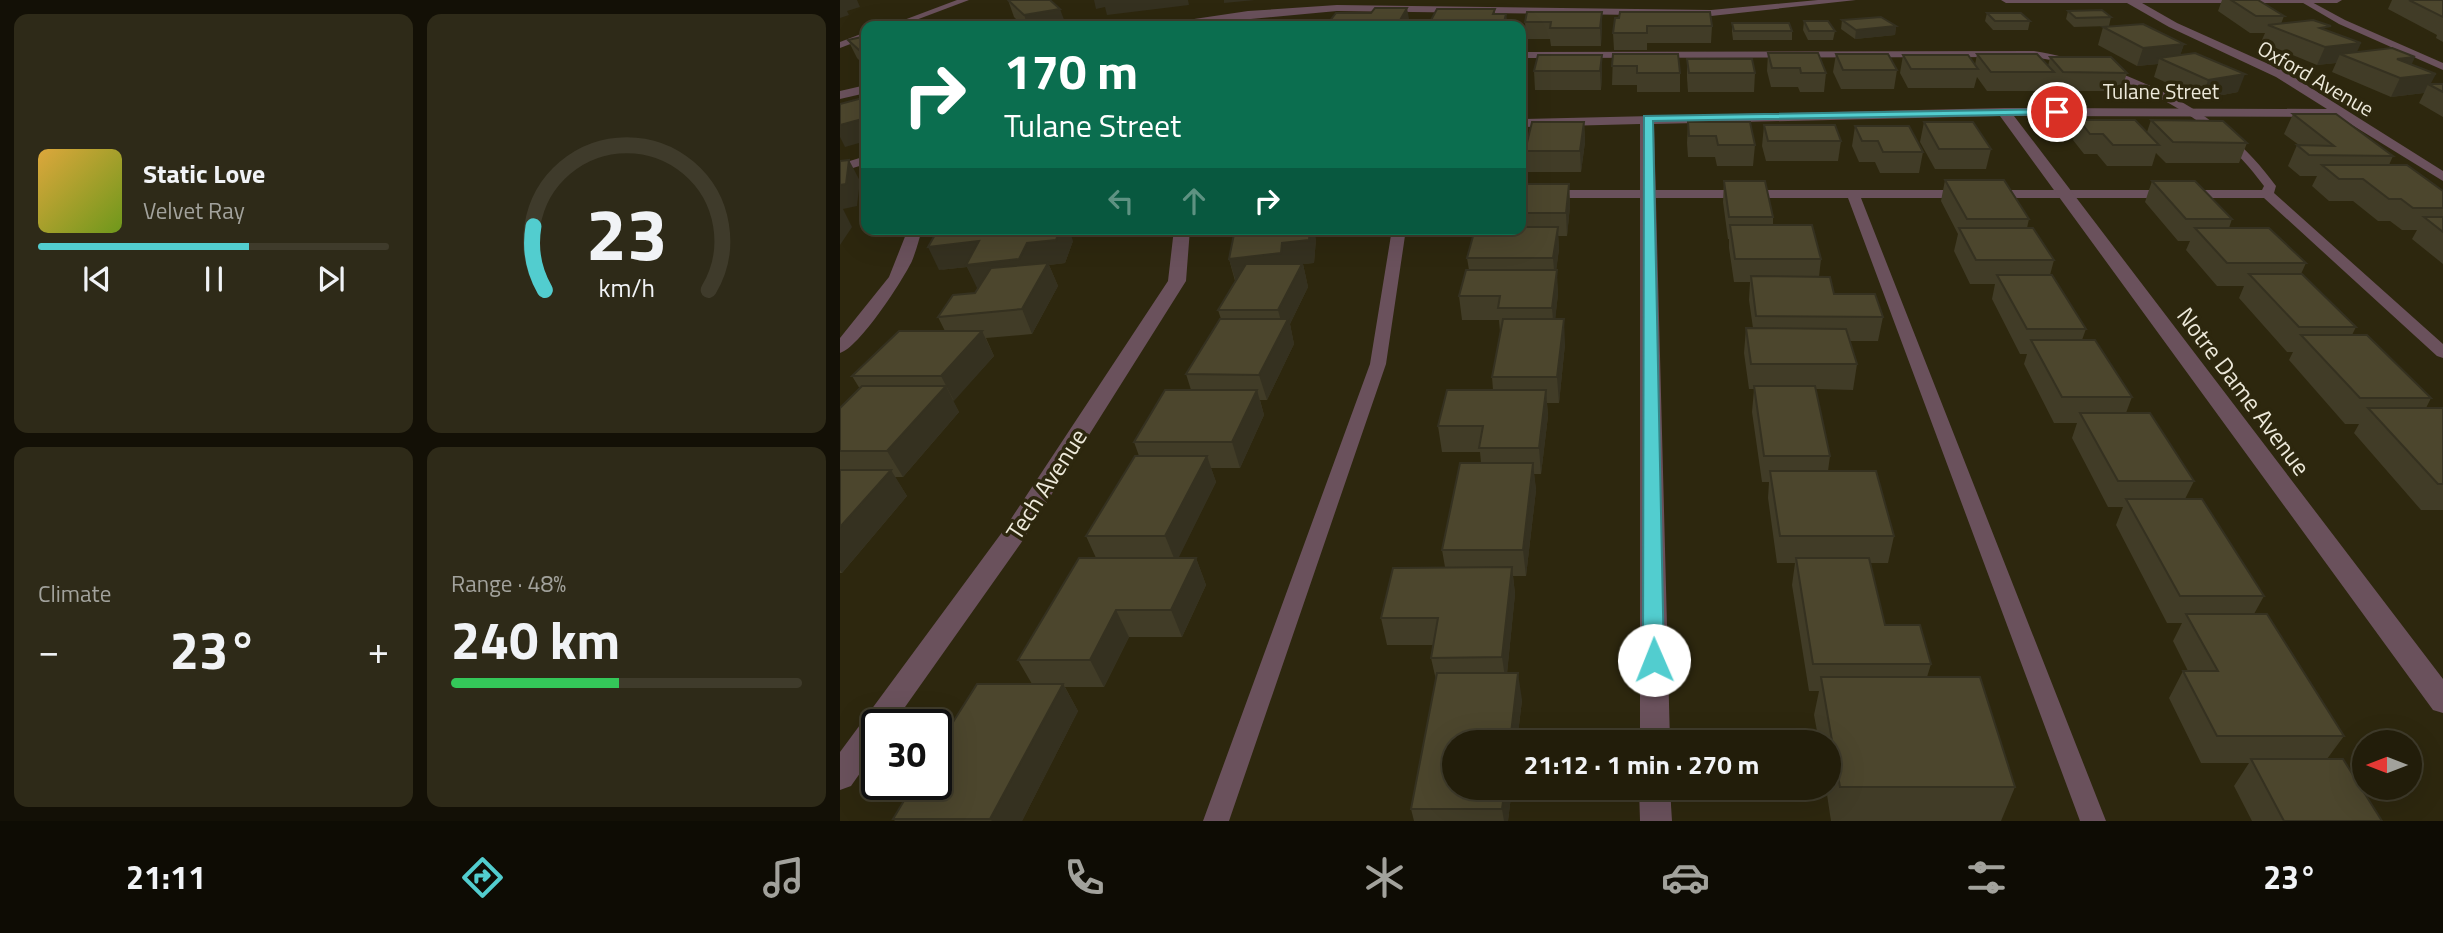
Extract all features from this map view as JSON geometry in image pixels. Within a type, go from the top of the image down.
[{"type":"street","points":[[1192,21],[1337,8],[1712,13],[1851,0]]},
{"type":"street","points":[[2006,0],[2337,0]]},
{"type":"street","name":"Oxford Avenue","points":[[2129,0],[2173,25],[2280,74],[2443,177]]},
{"type":"street","points":[[840,95],[861,90]]},
{"type":"street","name":"Tulane Street","points":[[1526,123],[2004,112],[2340,113]]},
{"type":"street","name":"Notre Dame Avenue","points":[[2004,112],[2443,701]]},
{"type":"street","points":[[1647,118],[1655,730]]},
{"type":"street","name":"Tech Avenue","points":[[888,709],[1012,537],[1177,281],[1181,235]]},
{"type":"street","name":"Tech Avenue","points":[[840,776],[861,747]]},
{"type":"street","points":[[1655,800],[1656,821]]},
{"type":"lane","points":[[906,21],[965,0]]},
{"type":"lane","points":[[2302,0],[2342,22],[2443,67]]},
{"type":"lane","points":[[840,45],[861,37]]},
{"type":"lane","points":[[1526,55],[2034,54],[2062,57],[2094,66],[2191,112],[2221,133],[2259,166],[2270,186],[2267,194]]},
{"type":"lane","points":[[840,168],[861,162]]},
{"type":"lane","points":[[1526,194],[2267,194],[2443,353]]},
{"type":"lane","points":[[1853,194],[2094,821]]},
{"type":"lane","points":[[840,348],[874,311],[913,244],[914,235]]},
{"type":"lane","points":[[1216,821],[1378,364],[1398,235]]},
{"type":"building","points":[[1008,0],[1050,0],[1060,9],[1024,15]]},
{"type":"building","points":[[2231,0],[2258,0],[2284,16],[2256,16]]},
{"type":"building","points":[[2409,0],[2443,0],[2443,17]]},
{"type":"building","points":[[1375,8],[1407,8],[1400,21],[1330,21],[1336,13],[1371,13]]},
{"type":"building","points":[[1437,9],[1495,9],[1493,14],[1506,14],[1504,21],[1431,21]]},
{"type":"building","points":[[2102,10],[2111,17],[2076,18],[2068,11]]},
{"type":"building","points":[[1527,12],[1602,12],[1600,28],[1550,28],[1551,22],[1525,21]]},
{"type":"building","points":[[1620,12],[1710,12],[1712,26],[1647,26],[1647,33],[1613,33],[1615,18],[1619,18]]},
{"type":"building","points":[[1987,13],[2021,13],[2030,21],[1995,21]]},
{"type":"building","points":[[1881,17],[1896,26],[1856,30],[1842,20]]},
{"type":"building","points":[[2313,20],[2331,26],[2320,28],[2361,43],[2325,47],[2268,25]]},
{"type":"building","points":[[1804,21],[1828,21],[1835,31],[1809,31]]},
{"type":"building","points":[[1732,23],[1789,23],[1792,31],[1734,31]]},
{"type":"building","points":[[2143,24],[2184,44],[2143,48],[2103,27]]},
{"type":"building","points":[[861,37],[861,50],[859,50],[848,40]]},
{"type":"building","points":[[2392,48],[2415,57],[2397,59],[2436,74],[2400,78],[2340,54]]},
{"type":"building","points":[[1768,53],[1818,53],[1826,73],[1801,73],[1800,68],[1772,68]]},
{"type":"building","points":[[2195,53],[2245,74],[2208,80],[2159,58]]},
{"type":"building","points":[[1613,54],[1678,54],[1680,73],[1637,73],[1637,66],[1612,66]]},
{"type":"building","points":[[1836,54],[1888,54],[1897,70],[1843,70]]},
{"type":"building","points":[[1977,54],[2037,54],[2054,72],[1991,72]]},
{"type":"building","points":[[1538,55],[1602,55],[1600,71],[1534,71]]},
{"type":"building","points":[[1903,55],[1968,55],[1978,69],[1911,69]]},
{"type":"building","points":[[2050,57],[2111,57],[2127,73],[2063,72]]},
{"type":"building","points":[[1687,59],[1752,59],[1755,73],[1689,73]]},
{"type":"building","points":[[2428,84],[2443,84],[2443,92]]},
{"type":"building","points":[[861,98],[861,119],[840,125],[840,104]]},
{"type":"building","points":[[2293,114],[2336,114],[2393,156],[2309,155],[2297,145],[2334,146]]},
{"type":"building","points":[[2079,120],[2135,120],[2159,145],[2113,145],[2103,134],[2090,134]]},
{"type":"building","points":[[2151,120],[2223,121],[2247,143],[2173,142]]},
{"type":"building","points":[[1532,122],[1584,122],[1580,151],[1526,151]]},
{"type":"building","points":[[1688,122],[1750,122],[1755,145],[1718,145],[1716,136],[1689,136]]},
{"type":"building","points":[[1924,122],[1973,122],[1991,149],[1939,149]]},
{"type":"building","points":[[1764,125],[1835,125],[1841,141],[1768,141]]},
{"type":"building","points":[[1855,126],[1909,126],[1923,152],[1883,152],[1878,141],[1862,141]]},
{"type":"building","points":[[849,160],[846,184],[840,185],[840,161]]},
{"type":"building","points":[[2322,165],[2407,165],[2443,191],[2443,208],[2413,208],[2401,199],[2389,199],[2363,179],[2339,179]]},
{"type":"building","points":[[1945,180],[2004,180],[2029,219],[1967,219]]},
{"type":"building","points":[[1724,181],[1765,181],[1773,217],[1729,217]]},
{"type":"building","points":[[2152,181],[2195,181],[2232,219],[2186,219]]},
{"type":"building","points":[[1526,184],[1569,184],[1566,213],[1526,213]]},
{"type":"building","points":[[2424,217],[2443,217],[2443,232]]},
{"type":"building","points":[[1730,225],[1812,225],[1821,259],[1735,259]]},
{"type":"building","points":[[1526,227],[1558,227],[1553,258],[1467,258],[1473,235],[1526,235]]},
{"type":"building","points":[[1959,228],[2033,228],[2054,260],[1976,260]]},
{"type":"building","points":[[2195,228],[2269,228],[2306,263],[2227,263]]},
{"type":"building","points":[[935,235],[1058,235],[1056,240],[1027,243],[1019,259],[966,265],[979,241],[928,247]]},
{"type":"building","points":[[1234,235],[1309,235],[1309,240],[1282,243],[1281,253],[1229,259]]},
{"type":"building","points":[[1048,263],[1022,309],[938,317],[953,295],[975,293],[991,268]]},
{"type":"building","points":[[1246,264],[1302,264],[1278,310],[1218,310]]},
{"type":"building","points":[[1466,270],[1557,270],[1552,308],[1498,308],[1500,296],[1459,296]]},
{"type":"building","points":[[2249,274],[2302,274],[2356,327],[2299,327]]},
{"type":"building","points":[[1997,275],[2052,275],[2086,329],[2027,329]]},
{"type":"building","points":[[1751,276],[1830,277],[1834,294],[1875,294],[1883,317],[1756,316]]},
{"type":"building","points":[[1220,319],[1288,319],[1259,375],[1186,374]]},
{"type":"building","points":[[1503,319],[1564,319],[1557,377],[1492,377]]},
{"type":"building","points":[[1746,328],[1846,329],[1857,364],[1751,364]]},
{"type":"building","points":[[899,331],[982,331],[941,376],[852,376]]},
{"type":"building","points":[[2301,335],[2367,335],[2431,398],[2360,398]]},
{"type":"building","points":[[2031,340],[2095,340],[2132,397],[2062,397]]},
{"type":"building","points":[[862,386],[946,386],[887,451],[840,451],[840,408]]},
{"type":"building","points":[[1754,386],[1815,386],[1830,456],[1764,456]]},
{"type":"building","points":[[1165,390],[1257,390],[1232,442],[1134,442]]},
{"type":"building","points":[[1447,390],[1546,390],[1539,448],[1479,448],[1483,426],[1438,426]]},
{"type":"building","points":[[2368,408],[2443,408],[2443,484],[2438,484]]},
{"type":"building","points":[[2080,413],[2150,413],[2194,481],[2118,481]]},
{"type":"building","points":[[1135,456],[1207,456],[1165,536],[1086,536]]},
{"type":"building","points":[[1460,463],[1533,463],[1523,550],[1442,550]]},
{"type":"building","points":[[840,470],[891,470],[840,527]]},
{"type":"building","points":[[1770,471],[1876,471],[1894,536],[1780,536]]},
{"type":"building","points":[[2126,499],[2202,499],[2264,596],[2180,596]]},
{"type":"building","points":[[1079,558],[1196,558],[1171,610],[1116,610],[1090,660],[1018,660]]},
{"type":"building","points":[[1796,558],[1869,558],[1885,625],[1920,625],[1931,664],[1813,664]]},
{"type":"building","points":[[1512,567],[1502,657],[1431,658],[1438,618],[1381,618],[1393,568]]},
{"type":"building","points":[[2186,614],[2267,614],[2344,736],[2217,736],[2183,671],[2218,671]]},
{"type":"building","points":[[1437,673],[1518,673],[1511,730],[1442,730],[1442,800],[1503,800],[1502,809],[1411,809]]},
{"type":"building","points":[[1821,677],[1980,677],[2015,787],[1841,787],[1841,730],[1830,730]]},
{"type":"building","points":[[977,684],[1063,684],[990,819],[893,819],[904,800],[952,800],[952,724]]},
{"type":"building","points":[[2251,759],[2343,759],[2352,773],[2352,800],[2369,800],[2382,821],[2284,821]]},
{"type":"route","points":[[1654,660],[1647,118],[2057,112]]}]
